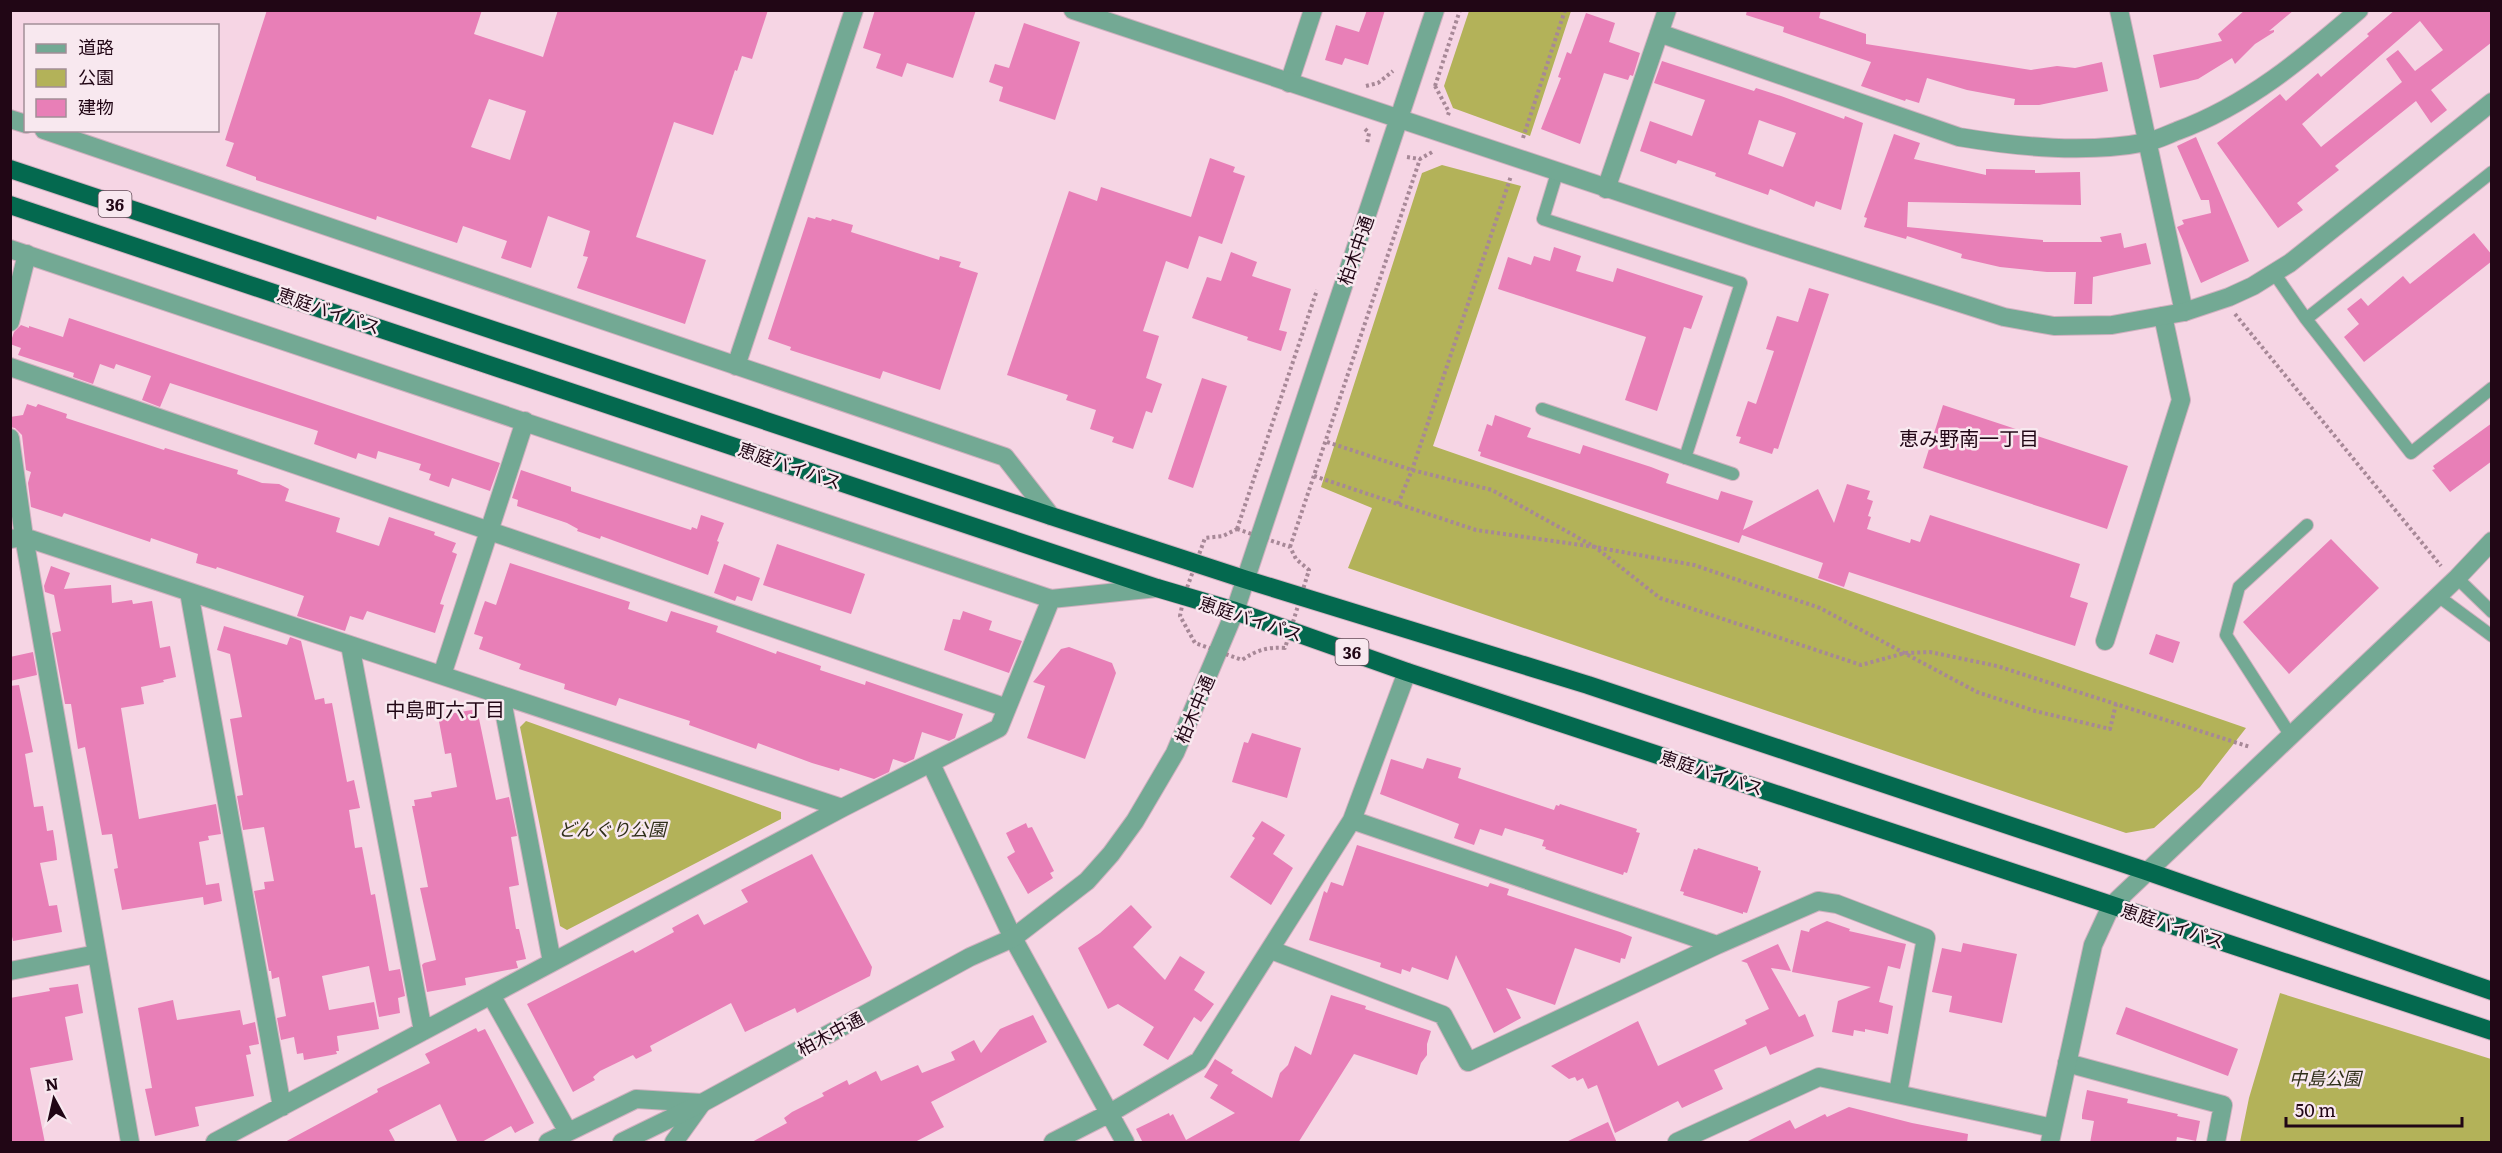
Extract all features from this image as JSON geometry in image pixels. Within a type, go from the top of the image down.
[{"type":"highway","name":"恵庭バイパス","points":[[10,169],[1051,516],[1244,579],[1588,685],[2146,871],[2492,991]]},
{"type":"highway","name":"恵庭バイパス","points":[[10,205],[1157,588],[1235,611],[1407,672],[2492,1031]]},
{"type":"street","points":[[736,366],[854,10]]},
{"type":"street","points":[[1073,10],[1606,189],[2004,317],[2054,326],[2112,325],[2184,312],[2229,297],[2290,263],[2492,102]]},
{"type":"street","points":[[1289,83],[1313,10]]},
{"type":"street","name":"柏木中通","points":[[622,1143],[970,957],[1013,938],[1086,881],[1111,854],[1135,821],[1175,753],[1235,611],[1435,10]]},
{"type":"street","points":[[1606,189],[1667,10]]},
{"type":"street","points":[[2119,10],[2184,312]]},
{"type":"street","points":[[1659,33],[1959,137],[2002,144],[2092,147],[2147,142],[2208,120],[2245,100],[2317,46],[2360,10]]},
{"type":"street","points":[[50,132],[1005,457],[1051,516]]},
{"type":"street","points":[[10,322],[19,251],[1050,599],[1157,588]]},
{"type":"street","points":[[2105,641],[2181,400],[2163,316]]},
{"type":"street","points":[[10,367],[1007,708]]},
{"type":"street","points":[[442,675],[525,421]]},
{"type":"street","points":[[10,438],[17,538],[97,954],[130,1143]]},
{"type":"street","points":[[17,538],[189,592],[842,808]]},
{"type":"street","points":[[1677,1143],[1819,1077],[1898,1093],[2051,1136],[2093,945],[2111,906],[2438,596],[2451,573],[2492,541]]},
{"type":"street","points":[[189,592],[282,1107]]},
{"type":"street","points":[[215,1143],[842,808],[999,728],[1050,599]]},
{"type":"street","points":[[350,645],[423,1031]]},
{"type":"street","points":[[1053,1143],[1199,1061],[1352,820],[1407,672]]},
{"type":"street","points":[[501,695],[552,962]]},
{"type":"street","points":[[931,764],[1013,938],[1125,1143]]},
{"type":"street","points":[[1352,820],[1717,945]]},
{"type":"street","points":[[1271,950],[1443,1015],[1468,1062],[1717,945],[1818,901],[1837,904],[1926,938],[1898,1093]]},
{"type":"street","points":[[10,972],[97,954]]},
{"type":"street","points":[[491,995],[568,1132]]},
{"type":"street","points":[[2067,1063],[2223,1105],[2216,1143]]},
{"type":"street","points":[[548,1143],[636,1099],[702,1102]]},
{"type":"street","points":[[674,1143],[702,1102]]},
{"type":"lane","points":[[2306,319],[2492,172]]},
{"type":"lane","points":[[1557,173],[1543,219],[1741,283],[1685,458]]},
{"type":"lane","points":[[2274,273],[2306,319],[2411,453],[2492,388]]},
{"type":"lane","points":[[1542,409],[1734,474]]},
{"type":"lane","points":[[2291,736],[2226,635],[2239,587],[2307,525]]},
{"type":"lane","points":[[2451,573],[2492,612]]},
{"type":"lane","points":[[2438,596],[2492,636]]},
{"type":"path","points":[[1523,138],[1564,10]]},
{"type":"path","points":[[1449,112],[1460,116]]},
{"type":"path","points":[[1513,134],[1534,142]]},
{"type":"path","points":[[1290,547],[1420,159]]},
{"type":"path","points":[[1398,504],[1412,470],[1512,174]]},
{"type":"path","points":[[1237,529],[1321,280]]},
{"type":"path","points":[[2234,313],[2451,573]]},
{"type":"path","points":[[1327,442],[1412,470],[1492,490],[1595,547],[1660,598],[1861,665],[1905,653],[1930,652],[1997,666],[2253,748]]},
{"type":"path","points":[[1314,476],[1476,530],[1595,547],[1694,565],[1820,609],[1977,692],[2035,711],[2110,729],[2116,704]]},
{"type":"green space","points":[[1469,11],[1571,11],[1530,136],[1453,108],[1444,86]]},
{"type":"green space","points":[[1442,165],[1521,186],[1433,446],[2246,728],[2200,787],[2154,828],[2126,833],[1348,568],[1372,508],[1321,487],[1422,173]]},
{"type":"green space","name":"どんぐり公園","points":[[526,721],[781,812],[781,819],[567,930],[560,926],[520,727]]},
{"type":"green space","name":"中島公園","points":[[2280,993],[2491,1059],[2491,1142],[2240,1142],[2249,1098]]},
{"type":"building","points":[[267,10],[482,10],[474,34],[543,57],[558,10],[768,10],[752,59],[742,56],[737,71],[735,70],[713,135],[674,122],[636,237],[706,260],[685,324],[577,288],[588,257],[583,256],[590,231],[548,216],[531,268],[501,258],[507,241],[463,226],[457,243],[377,216],[376,220],[256,180],[256,177],[226,166],[234,143],[225,140]],"holes":[[[489,99],[526,111],[510,160],[471,147]]]},
{"type":"building","points":[[875,10],[976,10],[953,78],[907,63],[902,77],[876,68],[881,54],[863,48]]},
{"type":"building","points":[[1367,10],[1385,10],[1368,65],[1345,58],[1342,65],[1325,60],[1336,25],[1359,32]]},
{"type":"building","points":[[1747,10],[1821,10],[1819,18],[1866,34],[1866,44],[2031,70],[2057,66],[2075,68],[2102,62],[2108,91],[2039,105],[2014,105],[2015,99],[1967,90],[1927,78],[1919,103],[1906,99],[1905,101],[1861,86],[1871,62],[1783,32],[1784,27],[1746,15]]},
{"type":"building","points":[[2245,10],[2294,10],[2269,31],[2274,30],[2274,32],[2255,44],[2235,64],[2232,58],[2198,79],[2160,88],[2153,55],[2222,41],[2218,34]]},
{"type":"building","points":[[2395,10],[2492,10],[2492,42],[2431,90],[2447,110],[2431,123],[2416,101],[2335,166],[2339,170],[2297,203],[2303,210],[2278,228],[2217,143],[2280,94],[2286,101],[2318,73],[2321,77],[2369,36],[2367,34]],"holes":[[[2420,21],[2443,50],[2415,71],[2398,50],[2386,59],[2402,82],[2321,147],[2302,124]]]},
{"type":"building","points":[[1586,13],[1615,23],[1609,42],[1640,53],[1633,76],[1630,75],[1628,80],[1604,73],[1580,144],[1541,129],[1561,78],[1558,77],[1567,52],[1571,54]]},
{"type":"building","points":[[1024,23],[1080,42],[1055,120],[999,101],[1003,87],[989,82],[995,64],[1009,68]]},
{"type":"building","points":[[1662,61],[1754,91],[1756,88],[1844,119],[1845,116],[1863,123],[1841,210],[1816,201],[1814,207],[1770,189],[1768,195],[1715,176],[1716,173],[1678,160],[1676,164],[1640,151],[1650,121],[1692,136],[1705,100],[1654,83]],"holes":[[[1759,120],[1796,133],[1783,167],[1748,154]]]},
{"type":"building","points":[[1894,134],[1920,143],[1914,159],[1986,175],[1986,169],[2035,170],[2035,173],[2080,172],[2081,205],[1908,202],[1907,227],[2043,240],[2043,242],[2102,242],[2100,237],[2121,233],[2124,248],[2146,243],[2151,264],[2093,277],[2092,304],[2074,304],[2076,272],[2047,272],[2000,267],[1961,258],[1962,254],[1907,236],[1906,239],[1864,227],[1867,218],[1864,217]]},
{"type":"building","points":[[2196,137],[2249,261],[2201,283],[2177,227],[2184,224],[2182,220],[2211,213],[2209,200],[2201,200],[2177,146]]},
{"type":"building","points":[[1210,158],[1235,167],[1233,172],[1245,176],[1222,244],[1199,236],[1188,269],[1166,261],[1143,331],[1159,336],[1146,378],[1162,384],[1152,413],[1146,411],[1133,449],[1112,442],[1114,437],[1090,429],[1096,410],[1066,400],[1068,395],[1007,375],[1069,191],[1097,201],[1101,187],[1191,217]]},
{"type":"building","points":[[808,217],[831,221],[832,219],[853,225],[851,232],[939,260],[940,256],[961,262],[959,267],[978,273],[940,390],[883,371],[880,379],[790,350],[791,347],[768,339]]},
{"type":"building","points":[[2474,233],[2492,255],[2492,261],[2364,362],[2344,337],[2359,324],[2347,309],[2361,298],[2368,306],[2403,276],[2410,284]]},
{"type":"building","points":[[1554,247],[1581,256],[1576,271],[1613,282],[1617,268],[1703,296],[1691,329],[1684,327],[1657,411],[1625,400],[1646,337],[1498,289],[1508,257],[1531,265],[1534,256],[1550,261]]},
{"type":"building","points":[[1231,252],[1257,262],[1252,276],[1291,289],[1279,330],[1287,332],[1281,351],[1192,318],[1207,277],[1221,281]]},
{"type":"building","points":[[1809,288],[1829,294],[1778,449],[1774,448],[1772,454],[1739,443],[1741,437],[1736,436],[1748,401],[1756,404],[1774,351],[1766,349],[1777,316],[1798,322]]},
{"type":"building","points":[[69,318],[500,463],[490,491],[452,478],[449,487],[429,480],[431,474],[419,470],[421,464],[378,451],[376,459],[358,453],[356,459],[314,444],[318,431],[170,383],[160,407],[142,400],[151,376],[116,364],[114,369],[100,364],[93,384],[73,377],[74,373],[18,355],[21,348],[10,344],[14,332],[21,325],[63,337]]},
{"type":"building","points":[[1202,378],[1227,386],[1193,488],[1168,479]]},
{"type":"building","points":[[27,404],[36,407],[38,404],[67,414],[66,418],[164,450],[165,448],[238,470],[237,474],[262,483],[279,484],[289,489],[285,501],[340,518],[336,532],[379,546],[389,517],[435,532],[434,535],[456,543],[452,552],[457,554],[440,604],[444,605],[435,633],[367,611],[363,620],[350,616],[345,631],[297,616],[304,596],[217,567],[216,569],[196,563],[198,554],[151,538],[150,542],[64,513],[62,517],[31,507],[28,483],[31,472],[26,470],[22,435],[15,428],[10,427],[10,417],[23,415]]},
{"type":"building","points":[[1943,405],[2128,466],[2107,529],[1923,468]]},
{"type":"building","points":[[1495,415],[1531,428],[1527,437],[1580,454],[1583,445],[1651,467],[1669,474],[1666,483],[1718,500],[1721,491],[1753,501],[1743,530],[1818,489],[1834,523],[1847,484],[1870,491],[1867,499],[1873,501],[1867,529],[1910,543],[1911,539],[1920,542],[1930,515],[2080,564],[2070,597],[2088,603],[2075,646],[1849,572],[1844,587],[1818,578],[1823,563],[1742,535],[1739,543],[1480,456],[1481,452],[1478,451],[1487,424],[1492,426]]},
{"type":"building","points":[[2492,423],[2492,461],[2450,492],[2432,470],[2435,469],[2433,466]]},
{"type":"building","points":[[521,470],[571,487],[571,491],[691,530],[692,527],[697,529],[701,515],[724,523],[708,575],[601,536],[600,539],[577,531],[578,529],[567,523],[517,506],[518,500],[512,498]]},
{"type":"building","points":[[2331,539],[2379,588],[2289,674],[2243,622]]},
{"type":"building","points":[[777,544],[865,574],[851,614],[763,585]]},
{"type":"building","points":[[510,563],[630,602],[628,609],[667,622],[671,611],[718,626],[716,632],[776,654],[777,651],[821,666],[820,670],[865,685],[866,681],[963,714],[955,738],[949,741],[922,732],[914,759],[905,763],[893,759],[889,772],[874,779],[840,768],[839,771],[812,763],[758,743],[756,749],[689,725],[690,721],[619,698],[616,706],[564,689],[565,684],[519,669],[521,664],[479,649],[483,637],[474,634],[481,612],[485,601],[496,605]]},
{"type":"building","points":[[724,564],[760,578],[752,601],[737,596],[735,601],[714,593]]},
{"type":"building","points":[[51,566],[70,573],[64,589],[111,585],[112,603],[132,600],[133,604],[152,601],[160,648],[170,646],[176,677],[141,687],[144,704],[121,708],[139,819],[216,804],[221,834],[208,836],[209,840],[199,842],[206,885],[219,883],[222,901],[204,905],[203,897],[122,910],[114,869],[118,868],[112,834],[102,835],[85,747],[78,749],[71,704],[65,704],[52,633],[61,631],[54,595],[45,592],[44,586]]},
{"type":"building","points":[[963,611],[992,621],[989,630],[1022,641],[1009,673],[944,650],[953,619],[960,620]]},
{"type":"building","points":[[224,626],[287,645],[290,637],[301,641],[315,700],[324,698],[325,704],[332,703],[347,782],[354,780],[360,808],[349,810],[355,848],[362,847],[371,895],[375,894],[389,971],[400,969],[405,996],[398,998],[400,1013],[379,1017],[369,966],[322,976],[329,1010],[374,1002],[379,1029],[337,1036],[339,1051],[336,1051],[337,1054],[304,1060],[303,1053],[297,1054],[294,1037],[281,1040],[277,1018],[286,1016],[279,977],[272,979],[271,971],[269,971],[254,891],[265,889],[264,882],[274,881],[264,827],[243,830],[237,796],[243,795],[230,719],[242,717],[230,654],[217,650]]},
{"type":"building","points":[[2156,634],[2180,642],[2173,663],[2149,654]]},
{"type":"building","points":[[1069,647],[1112,663],[1116,673],[1085,759],[1027,738],[1045,686],[1033,682],[1061,649]]},
{"type":"building","points":[[33,652],[37,675],[10,681],[10,657]]},
{"type":"building","points":[[19,685],[33,752],[25,754],[34,807],[43,806],[47,831],[53,830],[56,849],[57,860],[40,863],[49,906],[57,905],[62,932],[13,941],[10,928],[10,686]]},
{"type":"building","points":[[477,709],[496,800],[509,797],[517,836],[511,837],[519,885],[509,887],[516,929],[519,929],[526,959],[516,961],[518,968],[465,978],[466,985],[427,992],[422,965],[436,960],[420,888],[428,887],[412,806],[415,806],[414,800],[432,797],[431,792],[457,787],[451,753],[445,754],[438,716]]},
{"type":"building","points":[[1252,733],[1301,748],[1287,798],[1232,782],[1244,742],[1248,743]]},
{"type":"building","points":[[1427,758],[1461,768],[1458,778],[1554,810],[1556,805],[1560,804],[1637,829],[1636,832],[1640,833],[1627,873],[1624,872],[1623,875],[1545,849],[1546,847],[1542,846],[1544,840],[1505,828],[1502,836],[1480,829],[1474,845],[1454,838],[1459,824],[1380,794],[1391,759],[1423,769]]},
{"type":"building","points":[[1262,821],[1285,835],[1273,854],[1293,868],[1271,905],[1230,877],[1255,838],[1252,836]]},
{"type":"building","points":[[1026,823],[1028,828],[1032,827],[1054,871],[1050,873],[1053,878],[1028,894],[1007,857],[1015,852],[1006,833]]},
{"type":"building","points":[[1357,845],[1488,887],[1490,883],[1509,889],[1507,895],[1632,937],[1625,959],[1621,958],[1620,963],[1575,948],[1555,1005],[1506,988],[1521,1018],[1494,1033],[1456,955],[1448,980],[1412,967],[1410,972],[1402,969],[1401,974],[1380,967],[1381,963],[1309,940],[1324,891],[1327,893],[1331,882],[1343,886]]},
{"type":"building","points":[[1698,848],[1758,867],[1761,871],[1747,913],[1743,912],[1743,914],[1683,895],[1684,892],[1680,891],[1694,849]]},
{"type":"building","points":[[812,854],[872,967],[870,976],[797,1013],[795,1008],[745,1032],[731,1003],[650,1046],[652,1051],[636,1059],[633,1055],[600,1071],[593,1077],[595,1080],[573,1092],[527,1004],[633,950],[635,953],[674,932],[672,928],[698,914],[704,925],[748,902],[741,890]]},
{"type":"building","points":[[1131,905],[1152,927],[1133,947],[1165,980],[1180,956],[1205,972],[1194,990],[1214,1004],[1201,1022],[1194,1017],[1168,1060],[1143,1045],[1154,1027],[1118,1004],[1108,1009],[1078,948],[1100,933]]},
{"type":"building","points":[[1827,921],[1850,929],[1849,931],[1906,944],[1900,969],[1888,966],[1879,1002],[1893,1006],[1888,1034],[1865,1029],[1865,1032],[1854,1030],[1853,1036],[1832,1032],[1838,1001],[1871,987],[1792,972],[1801,930],[1809,932],[1810,929]]},
{"type":"building","points":[[1963,943],[2017,954],[2002,1023],[1949,1012],[1952,996],[1932,992],[1942,948],[1961,952]]},
{"type":"building","points":[[1778,944],[1791,971],[1771,968],[1799,1017],[1805,1014],[1814,1036],[1770,1055],[1766,1046],[1714,1070],[1723,1089],[1682,1108],[1678,1101],[1615,1133],[1597,1085],[1588,1089],[1583,1078],[1577,1081],[1575,1077],[1569,1079],[1551,1066],[1638,1021],[1658,1066],[1747,1024],[1745,1020],[1769,1009],[1747,963],[1741,961]]},
{"type":"building","points":[[78,984],[83,1013],[65,1017],[73,1060],[30,1068],[45,1143],[10,1143],[10,998],[50,991],[49,988]]},
{"type":"building","points":[[1331,995],[1431,1031],[1427,1044],[1427,1055],[1417,1075],[1354,1054],[1298,1143],[1143,1143],[1136,1129],[1169,1113],[1170,1116],[1173,1114],[1186,1140],[1235,1113],[1210,1098],[1218,1085],[1204,1077],[1215,1059],[1233,1070],[1231,1073],[1272,1098],[1280,1073],[1288,1065],[1295,1046],[1311,1055]]},
{"type":"building","points":[[173,1000],[177,1020],[240,1010],[243,1025],[255,1022],[259,1044],[249,1046],[251,1054],[246,1055],[254,1096],[195,1107],[199,1126],[155,1136],[145,1089],[152,1088],[138,1008]]},
{"type":"building","points":[[2126,1007],[2238,1049],[2228,1076],[2116,1034]]},
{"type":"building","points":[[1033,1015],[1047,1042],[931,1102],[944,1127],[913,1143],[750,1143],[787,1123],[784,1118],[792,1112],[824,1096],[822,1093],[847,1080],[849,1085],[876,1071],[881,1081],[918,1065],[922,1073],[955,1060],[951,1052],[974,1040],[981,1053],[1000,1029]]},
{"type":"building","points":[[476,1028],[478,1032],[485,1029],[534,1123],[515,1133],[511,1126],[480,1143],[458,1143],[440,1104],[389,1130],[396,1143],[283,1143],[378,1092],[377,1089],[430,1063],[425,1054]]},
{"type":"building","points":[[2087,1090],[2128,1099],[2127,1103],[2200,1121],[2196,1141],[2177,1137],[2176,1143],[2090,1143],[2094,1121],[2082,1119]]},
{"type":"building","points":[[1849,1107],[1968,1134],[1967,1143],[1744,1143],[1790,1120],[1795,1129],[1825,1114],[1827,1117]]},
{"type":"building","points":[[1608,1122],[1617,1143],[1564,1143]]},
{"type":"district","name":"恵み野南一丁目","points":[[1969,437]]},
{"type":"district","name":"中島町六丁目","points":[[445,708]]}]
